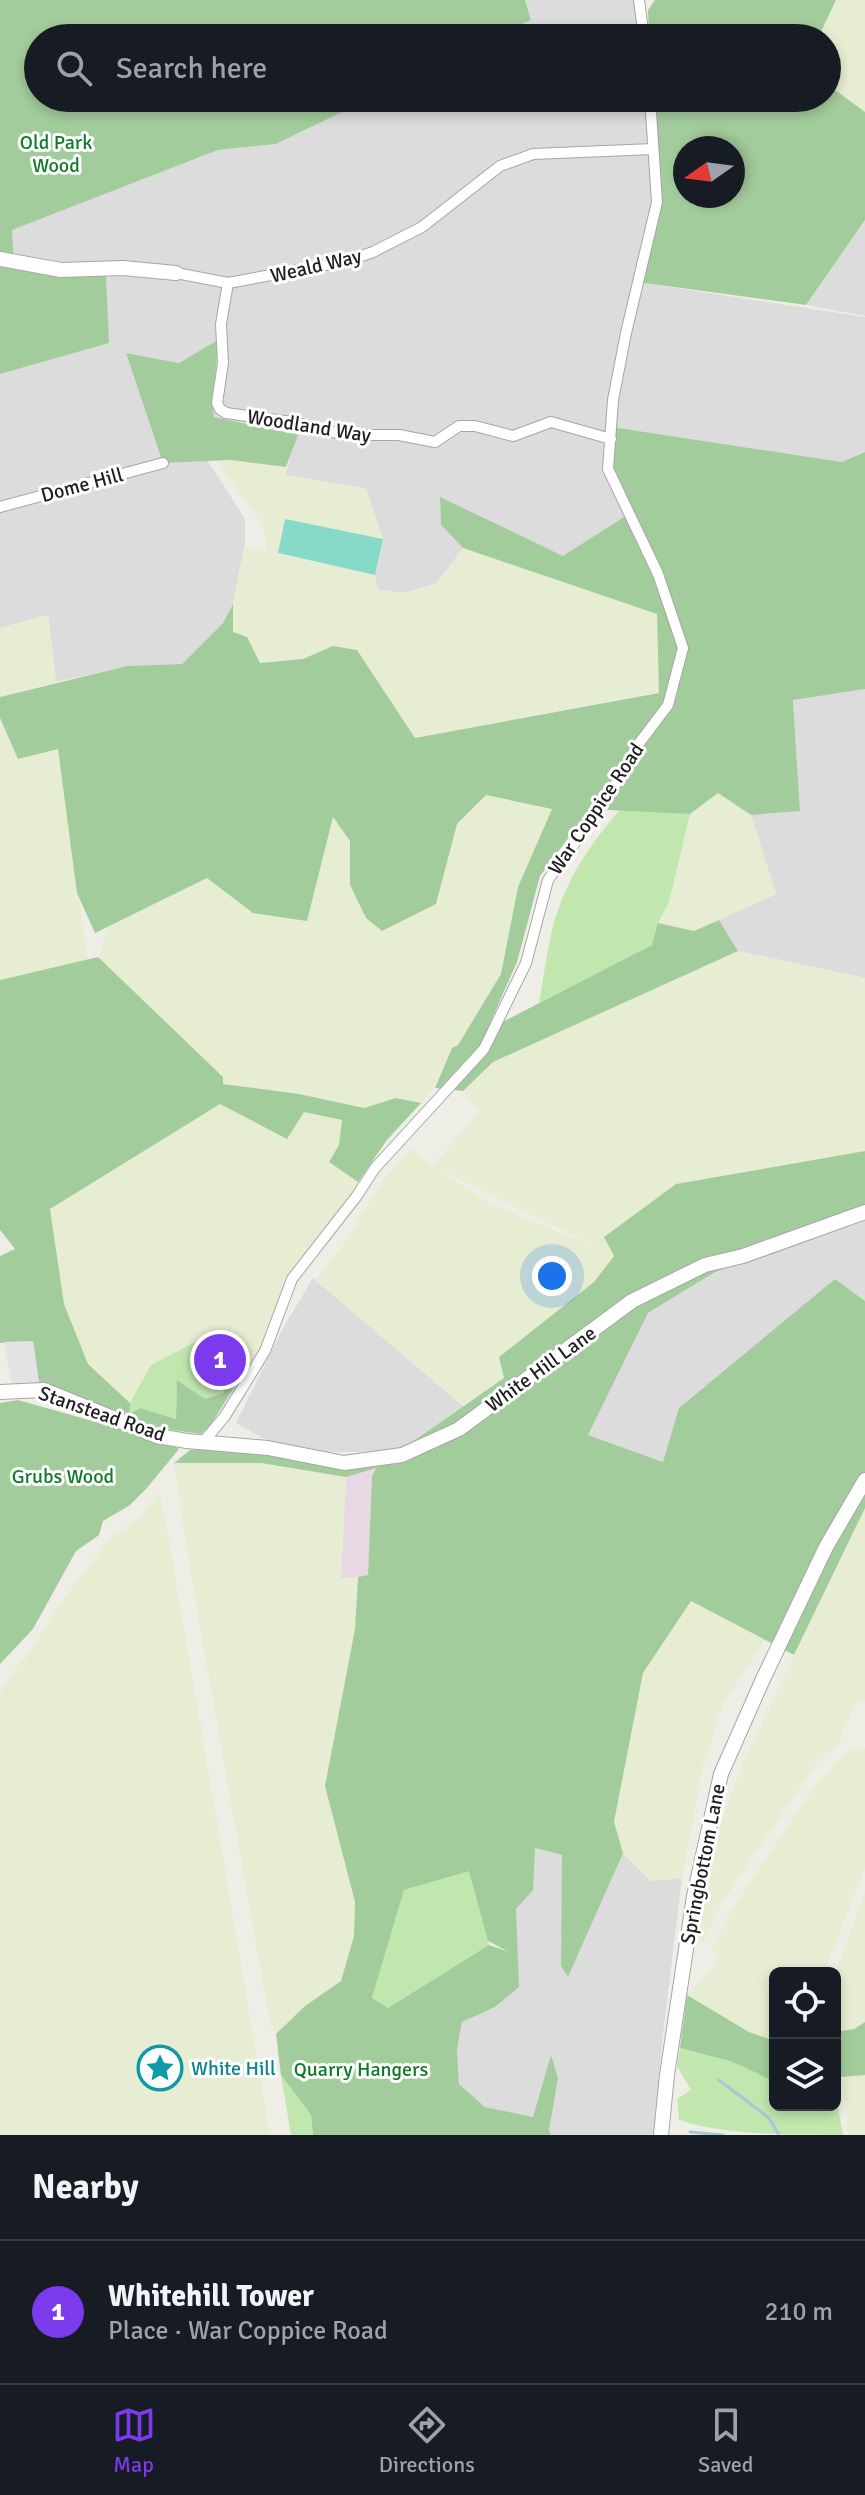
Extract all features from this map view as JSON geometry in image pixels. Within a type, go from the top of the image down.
[{"type":"street","points":[[639,0],[642,24]]},
{"type":"street","name":"War Coppice Road","points":[[204,1441],[225,1416],[265,1351],[292,1279],[375,1168],[484,1049],[526,963],[548,880],[610,794],[637,746],[668,705],[683,648],[658,574],[608,469],[613,400],[657,202],[651,112]]},
{"type":"street","name":"Weald Way","points":[[0,259],[61,270],[123,268],[176,273],[228,283],[347,261],[373,252],[422,227],[500,166],[533,154],[653,149]]},
{"type":"street","name":"Woodland Way","points":[[228,283],[221,324],[223,363],[217,403],[226,413],[298,423],[344,435],[399,435],[435,442],[459,426],[475,426],[513,436],[551,422],[611,439]]},
{"type":"street","name":"Dome Hill","points":[[0,507],[163,463]]},
{"type":"street","name":"White Hill Lane","points":[[204,1441],[268,1448],[344,1463],[402,1455],[459,1429],[632,1301],[705,1265],[743,1256],[865,1212]]},
{"type":"street","name":"Stanstead Road","points":[[0,1392],[44,1390],[157,1436],[204,1441]]},
{"type":"street","name":"Springbottom Lane","points":[[661,2135],[698,1869],[721,1774],[826,1547],[865,1480]]},
{"type":"shaded area","points":[[525,0],[638,0],[640,24],[523,24],[531,20]]},
{"type":"shaded area","points":[[342,112],[647,112],[657,202],[638,282],[865,317],[865,452],[842,462],[612,427],[627,515],[563,556],[440,498],[441,525],[463,548],[437,583],[404,593],[377,590],[375,575],[383,539],[285,475],[297,435],[214,418],[211,404],[219,361],[215,342],[179,363],[127,353],[208,461],[245,519],[245,543],[233,604],[223,623],[182,664],[127,666],[56,682],[48,615],[0,628],[0,374],[108,343],[14,262],[12,230],[218,150],[276,144]]},
{"type":"shaded area","points":[[865,220],[865,316],[806,305]]},
{"type":"shaded area","points":[[285,519],[383,539],[375,575],[278,553]]},
{"type":"shaded area","points":[[865,689],[865,978],[738,951],[719,920],[776,894],[751,815],[800,811],[793,699]]},
{"type":"shaded area","points":[[865,1217],[865,1301],[834,1279],[663,1462],[588,1435],[648,1313],[715,1272]]},
{"type":"shaded area","points":[[313,1278],[463,1406],[398,1452],[320,1452],[268,1441],[236,1423],[282,1330]]},
{"type":"shaded area","points":[[33,1341],[39,1383],[12,1385],[4,1342]]},
{"type":"shaded area","points":[[376,1467],[372,1476],[368,1576],[341,1579],[346,1477]]},
{"type":"shaded area","points":[[534,1848],[562,1855],[623,1853],[651,1881],[682,1878],[662,2042],[655,2135],[551,2135],[533,2117],[485,2107],[459,2084],[457,2049],[462,2022],[495,2007],[518,1986],[516,1909]]},
{"type":"green space","name":"Old Park Wood","points":[[0,0],[525,0],[531,20],[523,24],[24,24],[24,112],[342,112],[276,144],[218,150],[12,230],[14,262],[0,259]]},
{"type":"green space","points":[[655,0],[836,0],[825,24],[648,24],[648,10]]},
{"type":"green space","points":[[836,0],[865,0],[865,112],[841,94],[841,24],[825,24]]},
{"type":"green space","points":[[841,94],[865,112],[865,220],[806,305],[637,282],[657,202],[652,112],[841,112]]},
{"type":"green space","points":[[0,267],[106,276],[109,343],[0,374]]},
{"type":"green space","points":[[216,341],[214,417],[298,435],[286,467],[231,460],[163,463],[126,353],[179,363]]},
{"type":"green space","points":[[612,427],[842,462],[865,452],[865,689],[793,700],[800,811],[751,815],[718,793],[690,814],[590,809],[540,876],[517,962],[487,1030],[652,945],[658,923],[694,931],[719,920],[738,951],[493,1062],[463,1091],[435,1088],[452,1048],[458,1045],[501,974],[518,887],[552,809],[486,795],[457,824],[436,904],[382,931],[366,918],[350,885],[350,841],[333,817],[307,921],[253,913],[207,878],[95,933],[77,893],[58,749],[18,759],[0,718],[0,697],[127,666],[182,664],[223,623],[233,604],[233,632],[247,637],[260,663],[303,659],[333,646],[357,650],[415,738],[659,693],[657,614],[463,548],[441,525],[440,497],[563,556],[627,515],[608,469]]},
{"type":"green space","points":[[222,461],[286,467],[285,475],[366,488],[383,539],[285,520],[279,554],[375,575],[378,590],[404,593],[437,583],[463,548],[657,614],[660,692],[415,738],[357,650],[333,646],[303,659],[260,663],[247,637],[233,633],[233,604],[244,548],[267,551],[263,525],[221,467]]},
{"type":"green space","points":[[48,615],[56,682],[0,697],[0,628]]},
{"type":"green space","points":[[0,718],[18,759],[58,749],[88,960],[0,980]]},
{"type":"green space","points":[[718,793],[751,815],[776,894],[694,931],[658,923],[669,902],[690,814]]},
{"type":"green space","points":[[486,795],[552,808],[518,887],[501,974],[458,1045],[452,1048],[434,1088],[421,1103],[396,1098],[364,1108],[299,1094],[222,1084],[223,1077],[98,958],[109,926],[207,878],[253,913],[332,816],[350,841],[350,885],[366,918],[436,904],[457,824]]},
{"type":"green space","points":[[621,809],[690,814],[669,902],[658,923],[653,945],[539,1003],[559,906],[590,848]]},
{"type":"green space","points":[[738,951],[865,978],[865,1151],[676,1184],[604,1237],[614,1255],[594,1282],[499,1357],[504,1378],[463,1406],[315,1280],[344,1244],[382,1182],[410,1149],[433,1166],[479,1112],[463,1091],[493,1062]],"holes":[[[441,1170],[598,1248],[490,1204]]]},
{"type":"green space","points":[[98,957],[223,1077],[223,1084],[299,1094],[364,1108],[396,1098],[421,1103],[387,1140],[358,1182],[329,1162],[339,1145],[342,1120],[304,1112],[287,1139],[220,1104],[50,1209],[64,1304],[88,1364],[130,1403],[130,1414],[140,1408],[176,1419],[177,1380],[205,1399],[224,1393],[218,1377],[240,1378],[210,1426],[201,1434],[151,1427],[129,1415],[39,1383],[33,1342],[0,1343],[0,1256],[15,1249],[0,1230],[0,980]]},
{"type":"green space","points":[[220,1103],[287,1139],[304,1112],[343,1120],[339,1145],[329,1162],[358,1182],[341,1209],[287,1276],[262,1344],[240,1378],[151,1365],[130,1403],[88,1364],[64,1304],[50,1209]]},
{"type":"green space","name":"Quarry Hangers","points":[[865,1151],[865,1217],[715,1272],[648,1313],[588,1435],[663,1462],[679,1408],[835,1279],[865,1301],[865,1508],[794,1655],[691,1601],[643,1673],[614,1822],[623,1853],[568,1977],[561,1966],[562,1855],[535,1848],[533,1890],[516,1909],[519,1987],[495,2007],[462,2022],[457,2049],[459,2084],[485,2107],[533,2117],[551,2055],[558,2078],[549,2130],[551,2135],[313,2135],[311,2115],[281,2075],[276,2034],[305,2006],[341,1981],[354,1936],[355,1902],[325,1786],[355,1629],[358,1577],[368,1575],[372,1476],[376,1468],[346,1477],[261,1463],[174,1463],[190,1450],[212,1450],[267,1454],[344,1468],[376,1467],[504,1378],[499,1357],[594,1282],[614,1256],[604,1237],[676,1184]],"holes":[[[469,1871],[488,1941],[509,1952],[489,1945],[388,2008],[372,1998],[404,1890]]]},
{"type":"green space","points":[[205,1337],[224,1393],[205,1399],[177,1381],[176,1419],[140,1408],[129,1415],[130,1403],[151,1365]]},
{"type":"green space","name":"Grubs Wood","points":[[18,1400],[170,1443],[179,1449],[130,1505],[103,1521],[99,1535],[76,1551],[33,1629],[0,1664],[0,1403]]},
{"type":"green space","points":[[174,1463],[261,1463],[346,1477],[341,1578],[358,1577],[355,1629],[325,1786],[355,1903],[354,1936],[341,1981],[305,2006],[276,2034],[270,2024]]},
{"type":"green space","points":[[160,1495],[172,1558],[270,2135],[0,2135],[0,1690],[61,1602],[110,1539],[140,1518]]},
{"type":"green space","points":[[865,1508],[865,1700],[854,1704],[838,1744],[816,1763],[720,1906],[703,1943],[696,1938],[720,1826],[743,1763]]},
{"type":"green space","points":[[691,1601],[765,1640],[722,1706],[702,1771],[682,1878],[651,1881],[623,1853],[614,1822],[643,1673]]},
{"type":"green space","points":[[865,1748],[865,1867],[826,1967],[769,1967],[769,2039],[749,2032],[687,1995],[714,1967],[718,1956],[711,1951],[732,1909],[817,1783],[847,1752]]},
{"type":"green space","points":[[470,1870],[489,1945],[388,2008],[372,1998],[404,1890]]},
{"type":"green space","points":[[865,1893],[865,2022],[854,2029],[841,2031],[841,1967],[837,1967]]},
{"type":"green space","points":[[687,1995],[749,2032],[769,2039],[769,2079],[733,2062],[680,2048]]},
{"type":"green space","points":[[865,2022],[865,2075],[842,2077],[841,2031],[854,2029]]},
{"type":"green space","points":[[680,2048],[733,2062],[769,2079],[769,2111],[839,2111],[843,2135],[737,2131],[679,2120],[677,2099],[691,2090],[677,2066]]},
{"type":"green space","points":[[281,2075],[311,2115],[313,2135],[291,2135]]},
{"type":"green space","points":[[865,2075],[865,2135],[849,2135],[842,2078]]},
{"type":"waterway","points":[[719,2080],[769,2118],[779,2135]]},
{"type":"waterway","points":[[690,2132],[723,2135]]},
{"type":"place","name":"Whitehill Tower","points":[[220,1360]]},
{"type":"place","name":"White Hill","points":[[160,2068]]}]
